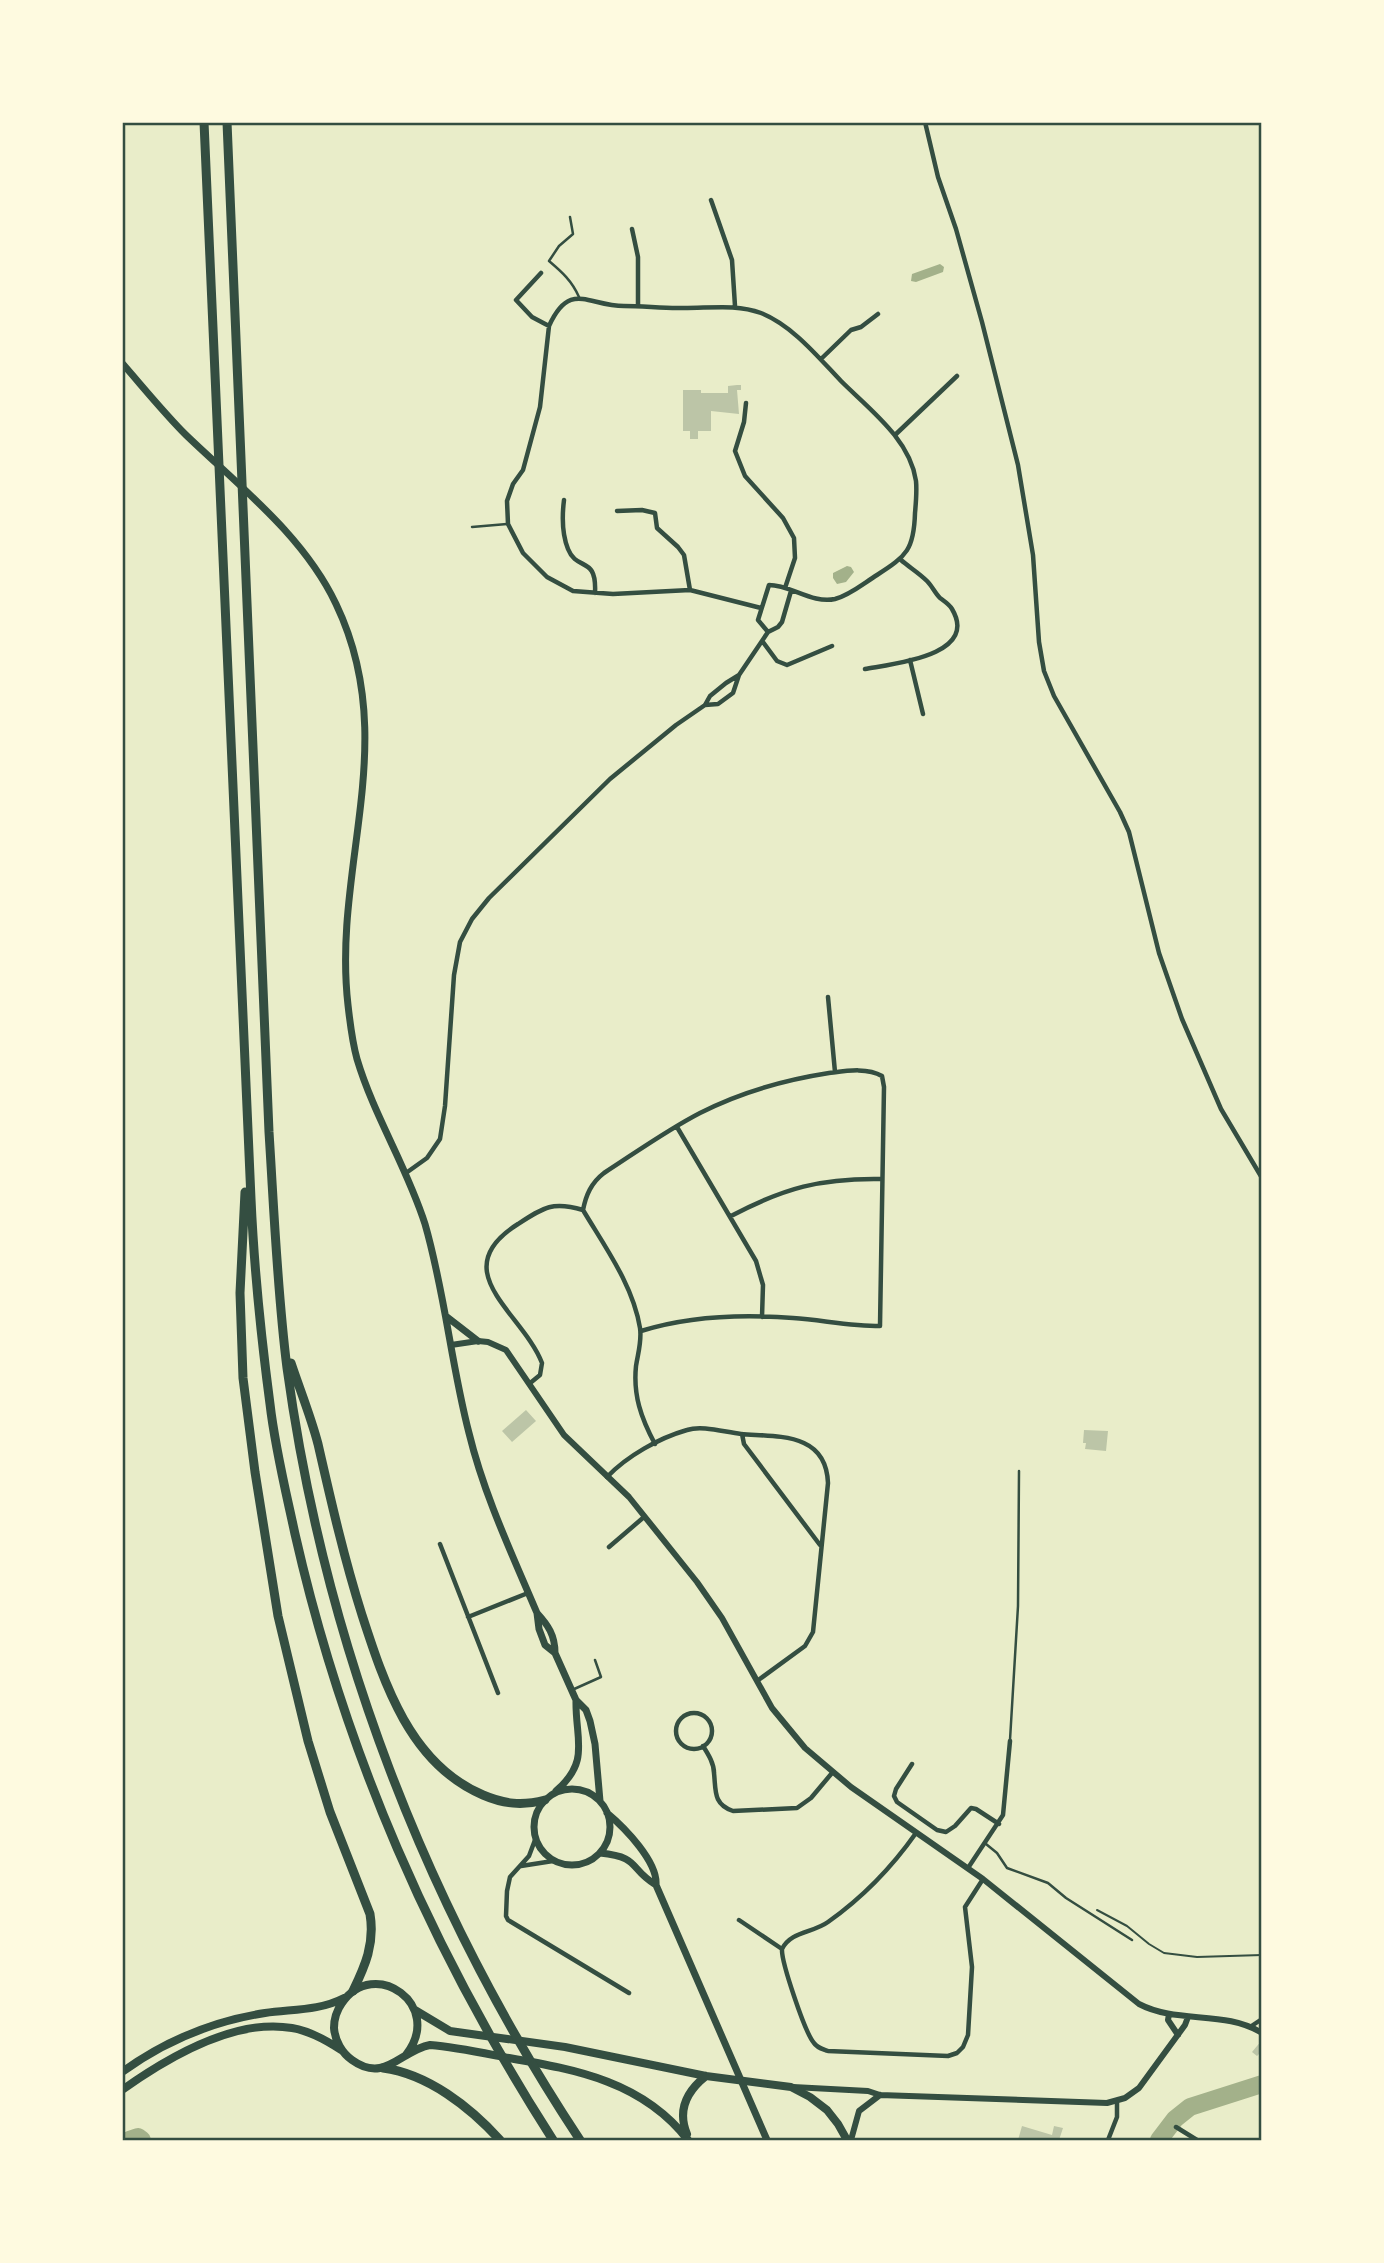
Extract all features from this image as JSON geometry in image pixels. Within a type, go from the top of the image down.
[{"type":"highway","points":[[204,122],[254,1253],[270,1406],[286,1493],[312,1604],[351,1730],[393,1841],[422,1907],[471,2004],[553,2140]]},
{"type":"highway","points":[[227,122],[269,1132],[277,1271],[303,1465],[321,1550],[363,1695],[393,1782],[462,1938],[505,2020],[580,2140]]},
{"type":"highway","points":[[248,1136],[240,1326],[243,1378],[278,1616],[308,1741],[330,1812],[370,1914],[372,1927],[369,1954],[349,1994]]},
{"type":"highway","points":[[285,1345],[317,1441],[353,1586],[380,1669],[402,1718],[435,1762],[474,1791],[514,1804],[532,1804],[545,1800]]},
{"type":"highway","points":[[383,2068],[409,2073],[439,2090],[482,2123],[499,2140]]},
{"type":"main road","points":[[122,363],[183,431],[275,521],[318,572],[336,603],[359,673],[364,705],[365,773],[349,910],[346,963],[347,999],[354,1046],[373,1102],[406,1172],[431,1247],[463,1409],[476,1460],[537,1613],[538,1629],[545,1645],[555,1653],[576,1700],[580,1738],[578,1760],[572,1775],[545,1800],[534,1819],[535,1840],[545,1855],[553,1861],[568,1866],[585,1863],[600,1853],[609,1834],[607,1812]]},
{"type":"main road","points":[[446,1316],[478,1341]]},
{"type":"main road","points":[[576,1700],[586,1710],[593,1732],[600,1802]]},
{"type":"main road","points":[[553,1794],[573,1789],[593,1795],[621,1824],[648,1861],[657,1875],[656,1885]]},
{"type":"main road","points":[[600,1853],[629,1859],[656,1885],[767,2140]]},
{"type":"main road","points":[[122,2072],[160,2047],[203,2028],[245,2017],[321,2007],[362,1987],[383,1985],[402,1993],[415,2010],[418,2019],[416,2039],[406,2055]]},
{"type":"main road","points":[[341,2049],[334,2028],[340,2006],[349,1994]]},
{"type":"main road","points":[[415,2010],[450,2031],[565,2047],[706,2076],[791,2087],[827,2110],[849,2140]]},
{"type":"main road","points":[[122,2090],[149,2070],[194,2047],[252,2030],[294,2028],[315,2035],[341,2049],[355,2063],[374,2068],[396,2063],[420,2047],[440,2046],[581,2071],[622,2086],[644,2099],[666,2116],[689,2140]]},
{"type":"main road","points":[[689,2140],[683,2122],[684,2103],[690,2090],[706,2076]]},
{"type":"street","points":[[925,122],[938,177],[956,229],[982,322],[1018,465],[1033,555],[1039,642],[1044,671],[1054,696],[1125,822],[1159,953],[1186,1031],[1221,1109],[1262,1178]]},
{"type":"street","points":[[711,200],[732,260],[736,306]]},
{"type":"street","points":[[632,229],[638,257],[638,306]]},
{"type":"street","points":[[541,273],[516,300],[532,317],[549,326]]},
{"type":"street","points":[[761,608],[690,590],[573,592],[547,577],[523,553],[508,524],[507,501],[523,470],[540,407],[549,326],[569,301],[579,297],[608,306],[736,306],[773,318],[821,359],[895,435],[912,466],[916,491],[915,534],[910,549],[901,560],[834,599],[820,599],[769,585],[758,620],[768,632]]},
{"type":"street","points":[[821,359],[851,330],[861,327],[878,314]]},
{"type":"street","points":[[895,435],[957,376]]},
{"type":"street","points":[[406,1172],[427,1158],[440,1139],[445,1106],[454,975],[460,942],[472,919],[489,898],[610,779],[705,705],[710,696],[739,676],[764,642],[768,632],[782,622],[795,558],[794,538],[779,513],[745,477],[735,451],[744,422],[746,403]]},
{"type":"street","points":[[564,500],[562,524],[567,548],[578,560],[592,569],[596,579],[595,593]]},
{"type":"street","points":[[617,511],[642,510],[655,513],[657,528],[684,555],[690,590]]},
{"type":"street","points":[[865,669],[936,653],[952,640],[957,627],[952,608],[925,579],[901,560]]},
{"type":"street","points":[[764,642],[777,661],[787,665],[832,646]]},
{"type":"street","points":[[910,660],[923,714]]},
{"type":"street","points":[[705,705],[718,704],[726,699],[736,688],[739,676]]},
{"type":"street","points":[[828,997],[835,1072]]},
{"type":"street","points":[[641,1331],[692,1320],[762,1317],[880,1326],[882,1076],[872,1071],[835,1072],[802,1077],[763,1087],[721,1103],[677,1127],[598,1177],[588,1192],[583,1210],[628,1286],[641,1331],[636,1394],[641,1417],[655,1444]]},
{"type":"street","points":[[677,1127],[731,1216],[761,1274],[762,1317]]},
{"type":"street","points":[[731,1216],[776,1194],[800,1186],[838,1179],[881,1180]]},
{"type":"street","points":[[528,1384],[542,1372],[540,1358],[493,1291],[486,1270],[489,1252],[500,1236],[537,1211],[554,1205],[583,1210]]},
{"type":"street","points":[[451,1345],[478,1341],[495,1343],[506,1350],[564,1435],[645,1516],[708,1597],[786,1727],[832,1773],[968,1868],[1131,1999],[1148,2009],[1250,2027],[1262,2033]]},
{"type":"street","points":[[607,1477],[624,1462],[655,1444],[692,1429],[802,1441],[815,1451],[824,1463],[828,1483],[810,1639],[805,1646],[756,1681]]},
{"type":"street","points":[[742,1434],[744,1444],[820,1545]]},
{"type":"street","points":[[609,1547],[645,1516]]},
{"type":"street","points":[[440,1544],[498,1693]]},
{"type":"street","points":[[467,1617],[529,1593]]},
{"type":"street","points":[[692,1713],[703,1716],[711,1725],[710,1737],[703,1746],[692,1748],[678,1739],[676,1728],[681,1718],[692,1713]]},
{"type":"street","points":[[968,1868],[999,1824],[1005,1807],[1010,1741]]},
{"type":"street","points":[[703,1746],[714,1771],[715,1797],[726,1809],[733,1811],[797,1808],[810,1798],[832,1773]]},
{"type":"street","points":[[912,1765],[896,1788],[894,1796],[897,1802],[937,1830],[946,1832],[971,1808],[999,1824]]},
{"type":"street","points":[[916,1833],[896,1862],[833,1919],[792,1937],[782,1949],[782,1958],[792,1990],[810,2038],[818,2047],[828,2051],[953,2054],[963,2047],[968,2035],[972,1967],[965,1907],[983,1880]]},
{"type":"street","points":[[535,1840],[507,1885],[508,1920],[629,1993]]},
{"type":"street","points":[[521,1866],[553,1861]]},
{"type":"street","points":[[739,1920],[782,1949]]},
{"type":"street","points":[[1169,2014],[1168,2020],[1178,2035]]},
{"type":"street","points":[[791,2087],[868,2091],[880,2095],[1099,2104],[1117,2101],[1139,2088],[1188,2017]]},
{"type":"street","points":[[1250,2027],[1262,2019]]},
{"type":"street","points":[[849,2140],[859,2111],[880,2095]]},
{"type":"street","points":[[1108,2140],[1117,2117],[1117,2101]]},
{"type":"street","points":[[1176,2127],[1197,2140]]},
{"type":"lane","points":[[570,217],[573,234],[559,246],[549,261],[574,285],[579,297]]},
{"type":"lane","points":[[472,527],[508,524]]},
{"type":"lane","points":[[1010,1741],[1017,1606],[1018,1471]]},
{"type":"lane","points":[[572,1690],[601,1677],[595,1660]]},
{"type":"lane","points":[[985,1844],[997,1853],[1007,1868],[1048,1883],[1066,1898],[1132,1940]]},
{"type":"path","points":[[1096,1909],[1127,1926],[1164,1953],[1197,1957],[1262,1955]]},
{"type":"shaded area","points":[[940,264],[944,267],[943,272],[916,282],[911,281],[912,274]]},
{"type":"shaded area","points":[[847,566],[854,572],[846,582],[837,584],[833,573]]},
{"type":"building","points":[[741,385],[741,390],[737,390],[739,414],[711,411],[711,431],[698,431],[698,439],[690,439],[690,431],[683,431],[683,390],[728,393],[728,386]]},
{"type":"building","points":[[526,1410],[536,1421],[512,1442],[502,1431]]},
{"type":"building","points":[[1084,1430],[1108,1431],[1106,1451],[1085,1449]]},
{"type":"building","points":[[1262,2040],[1262,2051],[1257,2056],[1252,2052]]},
{"type":"building","points":[[1022,2126],[1052,2135],[1054,2126],[1063,2128],[1059,2140],[1018,2140]]},
{"type":"waterway","points":[[1159,2140],[1175,2119],[1190,2107],[1262,2084]]},
{"type":"waterway","points":[[129,2140],[138,2137],[142,2140]]}]
